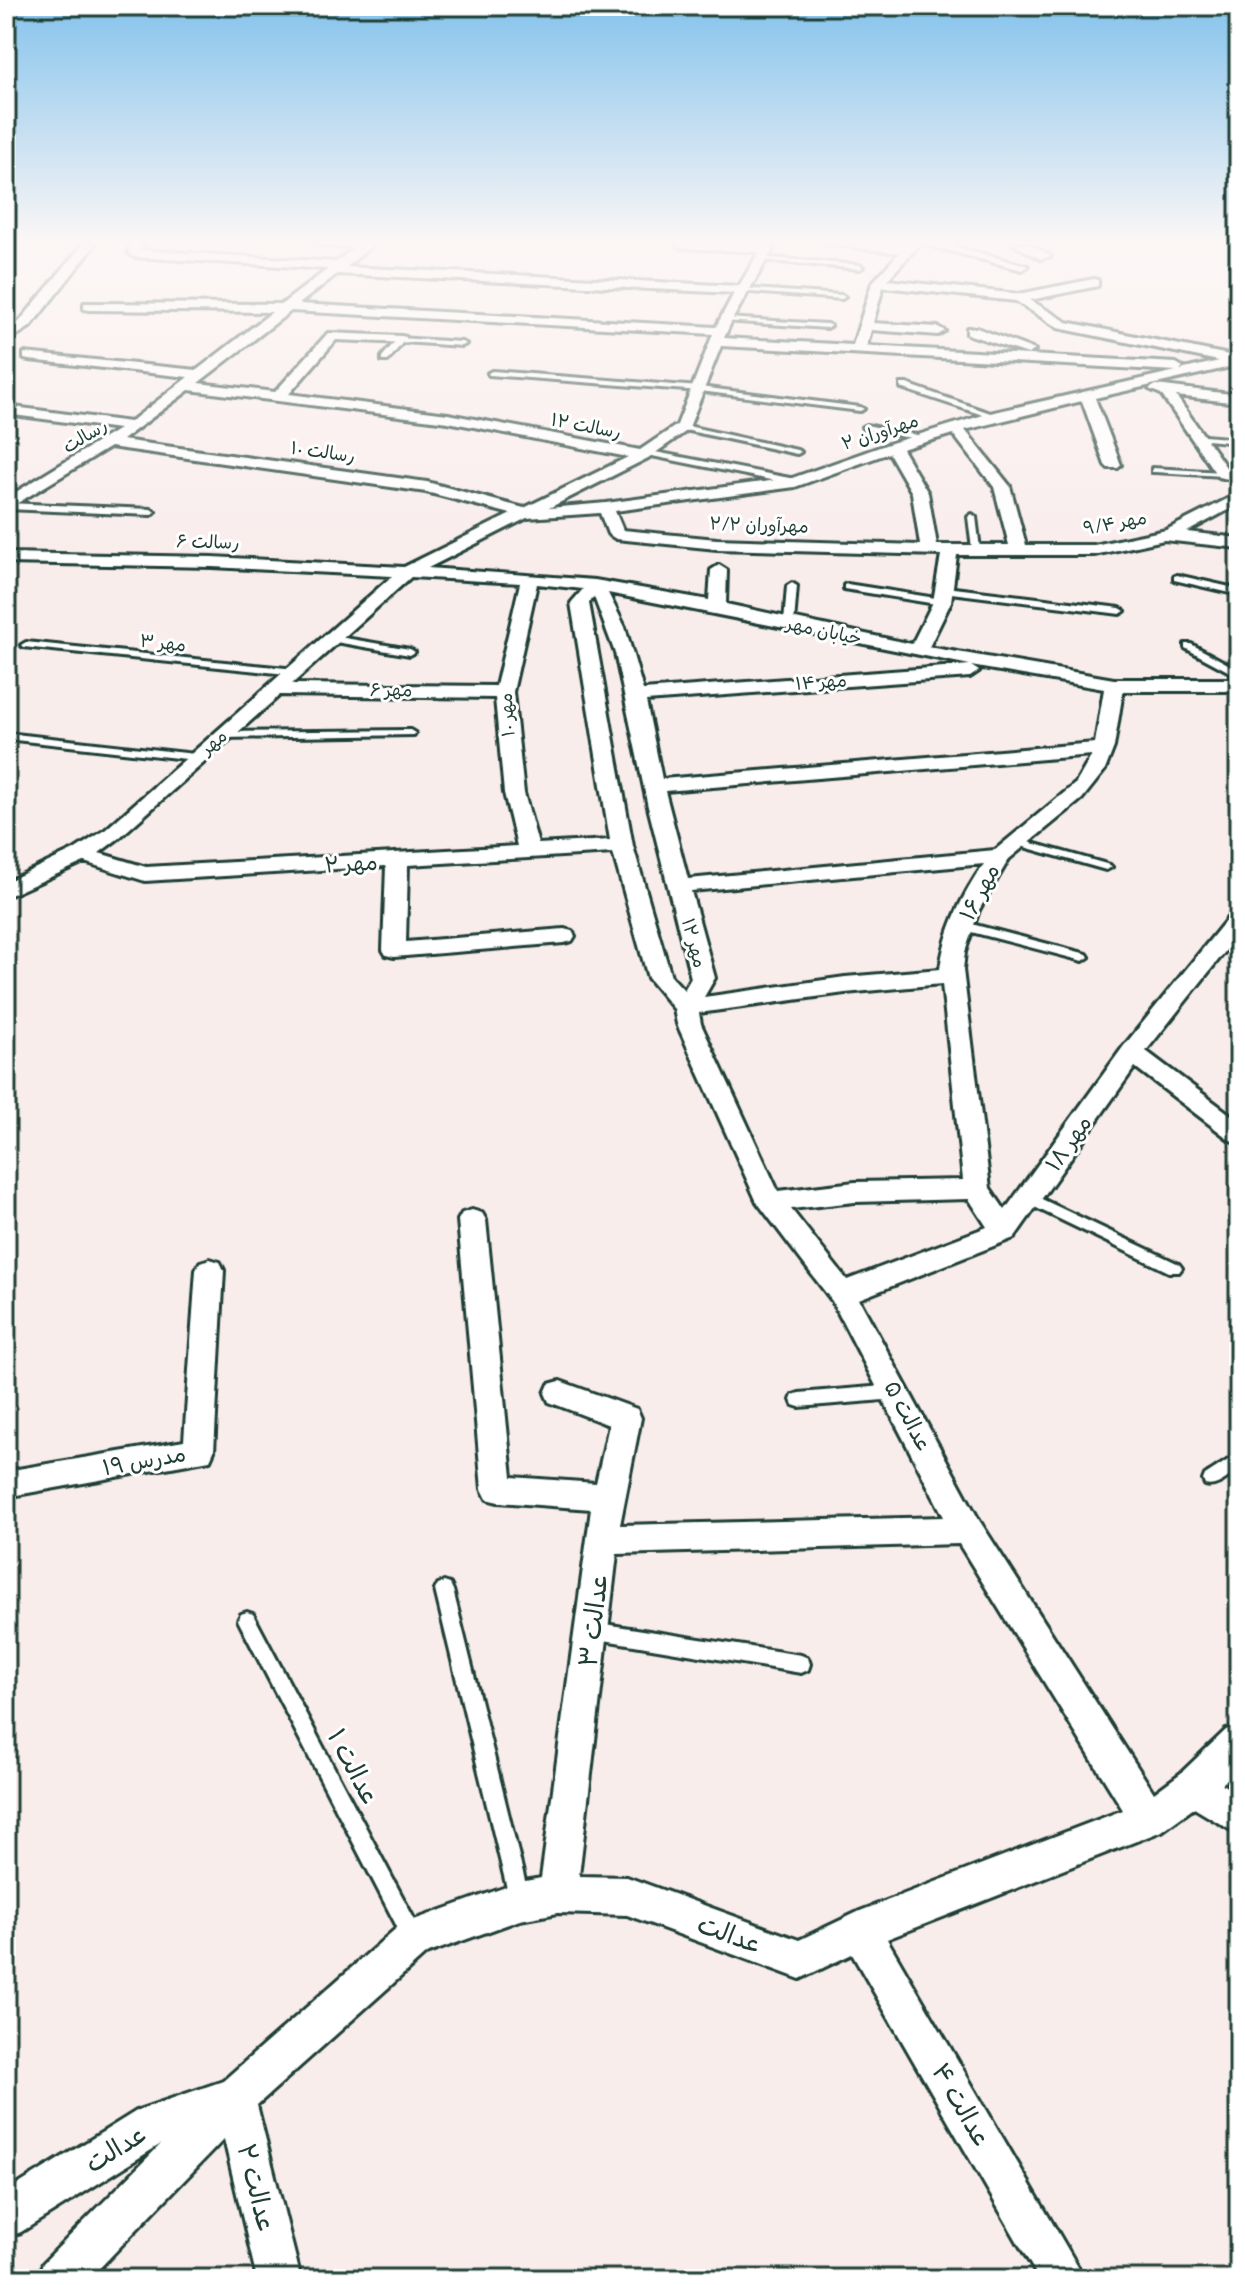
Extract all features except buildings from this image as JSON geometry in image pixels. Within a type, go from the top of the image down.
[{"type":"street","name":"رسالت","points":[[6,506],[110,443],[234,351]]},
{"type":"street","points":[[279,397],[320,351]]},
{"type":"street","points":[[408,571],[529,514],[644,454],[683,427],[714,351]]},
{"type":"street","points":[[889,351],[1207,369]]},
{"type":"street","points":[[1030,351],[1058,360]]},
{"type":"street","points":[[1183,351],[1239,361]]},
{"type":"street","points":[[29,356],[203,375]]},
{"type":"street","name":"مهرآوران ۲","points":[[529,514],[606,508],[795,482],[893,447],[995,416],[1239,361]]},
{"type":"street","points":[[1133,385],[1239,399]]},
{"type":"street","name":"رسالت ۱۲","points":[[189,386],[448,418],[644,454]]},
{"type":"street","points":[[1165,390],[1196,437],[1231,475]]},
{"type":"street","points":[[1087,396],[1113,465]]},
{"type":"street","points":[[6,410],[133,427]]},
{"type":"street","points":[[957,429],[1002,486],[1018,548]]},
{"type":"street","name":"رسالت ۱۰","points":[[110,443],[427,487],[529,514]]},
{"type":"street","points":[[893,447],[920,493],[929,549]]},
{"type":"street","points":[[6,481],[37,485]]},
{"type":"street","points":[[1168,536],[1239,498]]},
{"type":"street","name":"مهرآوران ۲/۲","points":[[606,508],[616,534],[717,544],[929,549]]},
{"type":"street","name":"مهر ۹/۴","points":[[929,549],[1094,550],[1149,537],[1168,536],[1239,543]]},
{"type":"street","points":[[918,651],[944,596],[950,549]]},
{"type":"street","name":"رسالت ۶","points":[[6,558],[212,562],[408,571]]},
{"type":"street","points":[[717,607],[719,570]]},
{"type":"street","name":"خیابان مهر","points":[[408,571],[595,585],[717,607],[918,651],[1114,685],[1239,685]]},
{"type":"street","name":"مهر","points":[[6,890],[82,855],[112,834],[195,757],[277,689],[408,571]]},
{"type":"street","name":"مهر ۱۰","points":[[530,578],[504,692],[514,793],[530,853]]},
{"type":"street","name":"مهر ۱۲","points":[[595,585],[607,602],[635,696],[654,786],[703,978],[686,1007],[660,978],[622,846],[580,603],[595,585]]},
{"type":"street","name":"مهر ۱۴","points":[[635,696],[1007,668]]},
{"type":"street","name":"مهر ۱۶","points":[[1004,1231],[977,1189],[954,986],[950,976],[960,925],[1007,848],[1089,781],[1103,748],[1114,685]]},
{"type":"street","name":"مهر ۶","points":[[277,689],[504,692]]},
{"type":"street","points":[[654,786],[1103,748]]},
{"type":"street","points":[[616,816],[662,813]]},
{"type":"street","name":"مهر ۲","points":[[82,855],[145,874],[622,846]]},
{"type":"street","points":[[679,886],[1007,848]]},
{"type":"street","points":[[397,860],[394,950],[564,936]]},
{"type":"street","name":"مهر ۱۸","points":[[1004,1231],[1132,1053],[1229,954],[1239,919]]},
{"type":"street","points":[[686,1007],[845,985],[950,976]]},
{"type":"street","name":"عدالت ۵","points":[[686,1007],[689,1024],[770,1202],[842,1294],[968,1530],[1149,1818]]},
{"type":"street","points":[[1132,1053],[1239,1134]]},
{"type":"street","points":[[770,1202],[855,1192],[977,1189]]},
{"type":"street","points":[[472,1220],[498,1489],[608,1497]]},
{"type":"street","points":[[842,1294],[1004,1231]]},
{"type":"street","name":"مدرس ۱۹","points":[[6,1484],[199,1451],[210,1270]]},
{"type":"street","name":"عدالت ۳","points":[[558,1894],[608,1497],[626,1418],[560,1393]]},
{"type":"street","points":[[603,1540],[968,1530]]},
{"type":"street","name":"عدالت","points":[[59,2279],[235,2098],[414,1939],[520,1901],[558,1894],[627,1896],[800,1960],[860,1930],[1149,1818],[1194,1786],[1239,1742]]},
{"type":"street","points":[[1194,1786],[1239,1817]]},
{"type":"street","name":"عدالت ۴","points":[[860,1930],[1063,2279]]},
{"type":"street","name":"عدالت","points":[[6,2217],[153,2125],[235,2098]]},
{"type":"street","name":"عدالت ۲","points":[[235,2098],[279,2279]]},
{"type":"lane","points":[[385,359],[392,351]]},
{"type":"lane","points":[[492,373],[700,389],[860,409]]},
{"type":"lane","points":[[904,386],[995,416]]},
{"type":"lane","points":[[683,427],[797,452]]},
{"type":"lane","points":[[866,427],[922,438]]},
{"type":"lane","points":[[1196,437],[1239,441]]},
{"type":"lane","points":[[644,454],[795,482]]},
{"type":"lane","points":[[1155,470],[1231,475]]},
{"type":"lane","points":[[6,506],[151,512]]},
{"type":"lane","points":[[972,517],[976,549]]},
{"type":"lane","points":[[1177,578],[1239,592]]},
{"type":"lane","points":[[789,623],[792,586]]},
{"type":"lane","points":[[847,587],[1120,611]]},
{"type":"lane","points":[[333,639],[410,652]]},
{"type":"lane","name":"مهر ۳","points":[[26,645],[296,672]]},
{"type":"lane","points":[[1188,646],[1239,674]]},
{"type":"lane","points":[[222,735],[410,733]]},
{"type":"lane","points":[[6,736],[195,757]]},
{"type":"lane","points":[[1007,848],[1106,867]]},
{"type":"lane","points":[[960,925],[1083,957]]},
{"type":"lane","points":[[1029,1198],[1174,1268]]},
{"type":"lane","points":[[799,1400],[897,1392]]},
{"type":"lane","points":[[1211,1480],[1239,1460]]},
{"type":"lane","points":[[444,1590],[520,1901]]},
{"type":"lane","name":"عدالت ۱","points":[[247,1620],[414,1939]]},
{"type":"lane","points":[[592,1630],[801,1664]]}]
